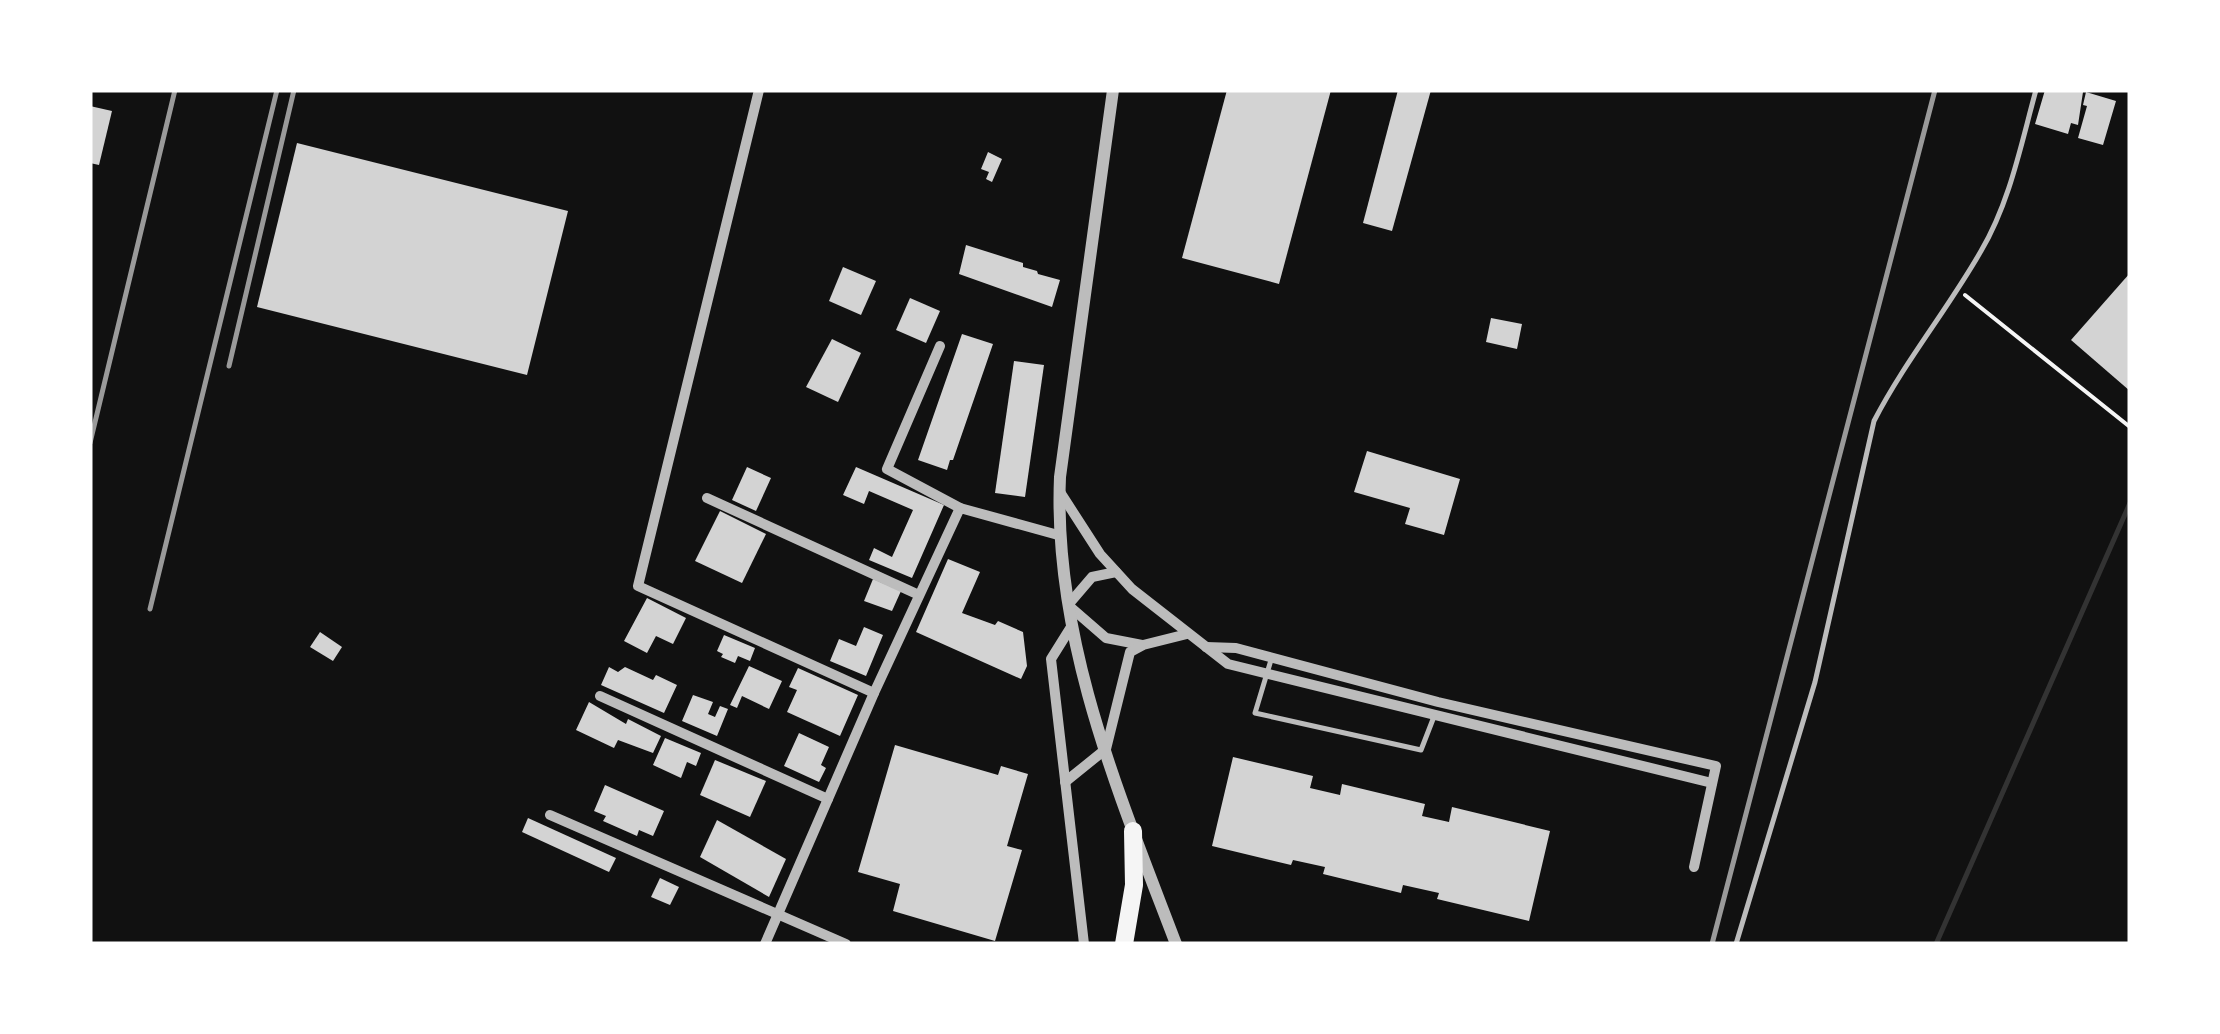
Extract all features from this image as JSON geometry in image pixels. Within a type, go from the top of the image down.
[{"type":"highway","points":[[1124,944],[1134,885],[1134,832]]},
{"type":"street","points":[[759,90],[638,586],[874,693]]},
{"type":"street","points":[[1113,90],[1059,492],[1058,535],[1071,627],[1106,749],[1176,944]]},
{"type":"street","points":[[940,346],[887,469],[960,508],[1058,535]]},
{"type":"street","points":[[1059,492],[1100,554],[1132,590],[1228,664],[1716,766],[1694,867]]},
{"type":"street","points":[[707,498],[920,594]]},
{"type":"street","points":[[765,944],[960,508]]},
{"type":"street","points":[[1068,605],[1092,577],[1116,572]]},
{"type":"street","points":[[1068,605],[1106,638],[1143,645]]},
{"type":"street","points":[[1071,627],[1050,659],[1084,944]]},
{"type":"street","points":[[1065,782],[1106,749],[1130,652],[1187,634]]},
{"type":"street","points":[[1206,647],[1236,648],[1712,783]]},
{"type":"street","points":[[600,696],[828,799]]},
{"type":"street","points":[[550,815],[846,944]]},
{"type":"lane","points":[[1736,944],[1815,682],[1874,421],[1892,386],[1984,248],[2008,188],[2036,90]]},
{"type":"lane","points":[[1272,658],[1255,714],[1421,750],[1437,708]]},
{"type":"path","points":[[1957,289],[2130,427]]},
{"type":"building","points":[[1227,90],[1331,90],[1279,284],[1182,258]]},
{"type":"building","points":[[1398,90],[1431,90],[1392,231],[1363,223]]},
{"type":"building","points":[[2045,90],[2083,92],[2078,125],[2071,123],[2068,134],[2035,124]]},
{"type":"building","points":[[2086,92],[2116,101],[2103,145],[2078,138],[2087,106],[2083,105]]},
{"type":"building","points":[[90,106],[112,111],[99,165],[90,163]]},
{"type":"building","points":[[297,143],[568,211],[527,375],[257,307]]},
{"type":"building","points":[[988,152],[1002,159],[992,182],[986,179],[989,172],[981,169]]},
{"type":"building","points":[[966,245],[1023,263],[1023,267],[1038,274],[1060,280],[1052,307],[959,274]]},
{"type":"building","points":[[843,267],[876,281],[861,315],[829,301]]},
{"type":"building","points":[[2130,273],[2130,391],[2071,340]]},
{"type":"building","points":[[910,298],[940,311],[926,343],[896,330]]},
{"type":"building","points":[[1491,318],[1522,324],[1517,349],[1486,342]]},
{"type":"building","points":[[962,334],[993,344],[947,470],[918,460]]},
{"type":"building","points":[[832,339],[861,353],[838,402],[806,387]]},
{"type":"building","points":[[1014,361],[1044,365],[1025,497],[995,493]]},
{"type":"building","points":[[1367,451],[1460,479],[1444,535],[1405,524],[1410,508],[1354,492]]},
{"type":"building","points":[[747,467],[771,478],[756,511],[732,500]]},
{"type":"building","points":[[856,467],[944,505],[912,578],[869,560],[874,548],[892,557],[913,510],[869,491],[864,504],[843,495]]},
{"type":"building","points":[[720,511],[766,534],[742,583],[695,561]]},
{"type":"building","points":[[948,559],[980,572],[962,613],[995,625],[998,621],[1023,632],[1027,666],[1021,679],[916,632]]},
{"type":"building","points":[[873,579],[901,591],[892,611],[864,601]]},
{"type":"building","points":[[647,598],[686,618],[673,644],[656,636],[647,653],[624,641]]},
{"type":"building","points":[[864,627],[883,635],[866,676],[830,661],[839,639],[856,646]]},
{"type":"building","points":[[320,632],[342,647],[333,661],[310,647]]},
{"type":"building","points":[[724,635],[755,648],[750,661],[738,656],[735,663],[721,657],[723,654],[717,651]]},
{"type":"building","points":[[749,666],[782,681],[769,709],[742,696],[737,708],[730,705]]},
{"type":"building","points":[[609,667],[618,672],[625,667],[653,680],[656,675],[677,685],[664,713],[601,685]]},
{"type":"building","points":[[798,668],[858,695],[840,736],[787,712],[797,690],[789,687]]},
{"type":"building","points":[[693,695],[713,702],[708,714],[715,717],[720,706],[728,709],[717,736],[682,721]]},
{"type":"building","points":[[589,702],[626,724],[628,719],[661,736],[653,753],[618,740],[614,748],[576,730]]},
{"type":"building","points":[[799,733],[829,747],[819,782],[784,766]]},
{"type":"building","points":[[665,738],[701,753],[696,766],[687,762],[681,778],[653,765]]},
{"type":"building","points":[[895,745],[998,775],[1001,766],[1028,774],[1007,846],[1022,850],[995,941],[893,911],[900,884],[858,872]]},
{"type":"building","points":[[1233,757],[1313,776],[1310,788],[1340,795],[1342,784],[1425,804],[1422,816],[1449,822],[1452,807],[1550,831],[1529,921],[1437,899],[1439,893],[1403,885],[1401,893],[1323,874],[1325,867],[1293,860],[1291,865],[1212,846]]},
{"type":"building","points":[[715,760],[766,781],[750,817],[700,795]]},
{"type":"building","points":[[605,785],[664,811],[653,836],[639,830],[637,836],[603,821],[606,816],[594,811]]},
{"type":"building","points":[[528,818],[616,858],[609,872],[522,832]]},
{"type":"building","points":[[717,820],[786,859],[769,897],[700,857]]},
{"type":"building","points":[[660,878],[679,887],[670,905],[651,897]]},
{"type":"waterway","points":[[1936,944],[2130,503]]},
{"type":"railway","points":[[90,443],[175,90]]},
{"type":"railway","points":[[150,609],[277,90]]},
{"type":"railway","points":[[229,366],[294,90]]},
{"type":"railway","points":[[1712,944],[1935,90]]}]
